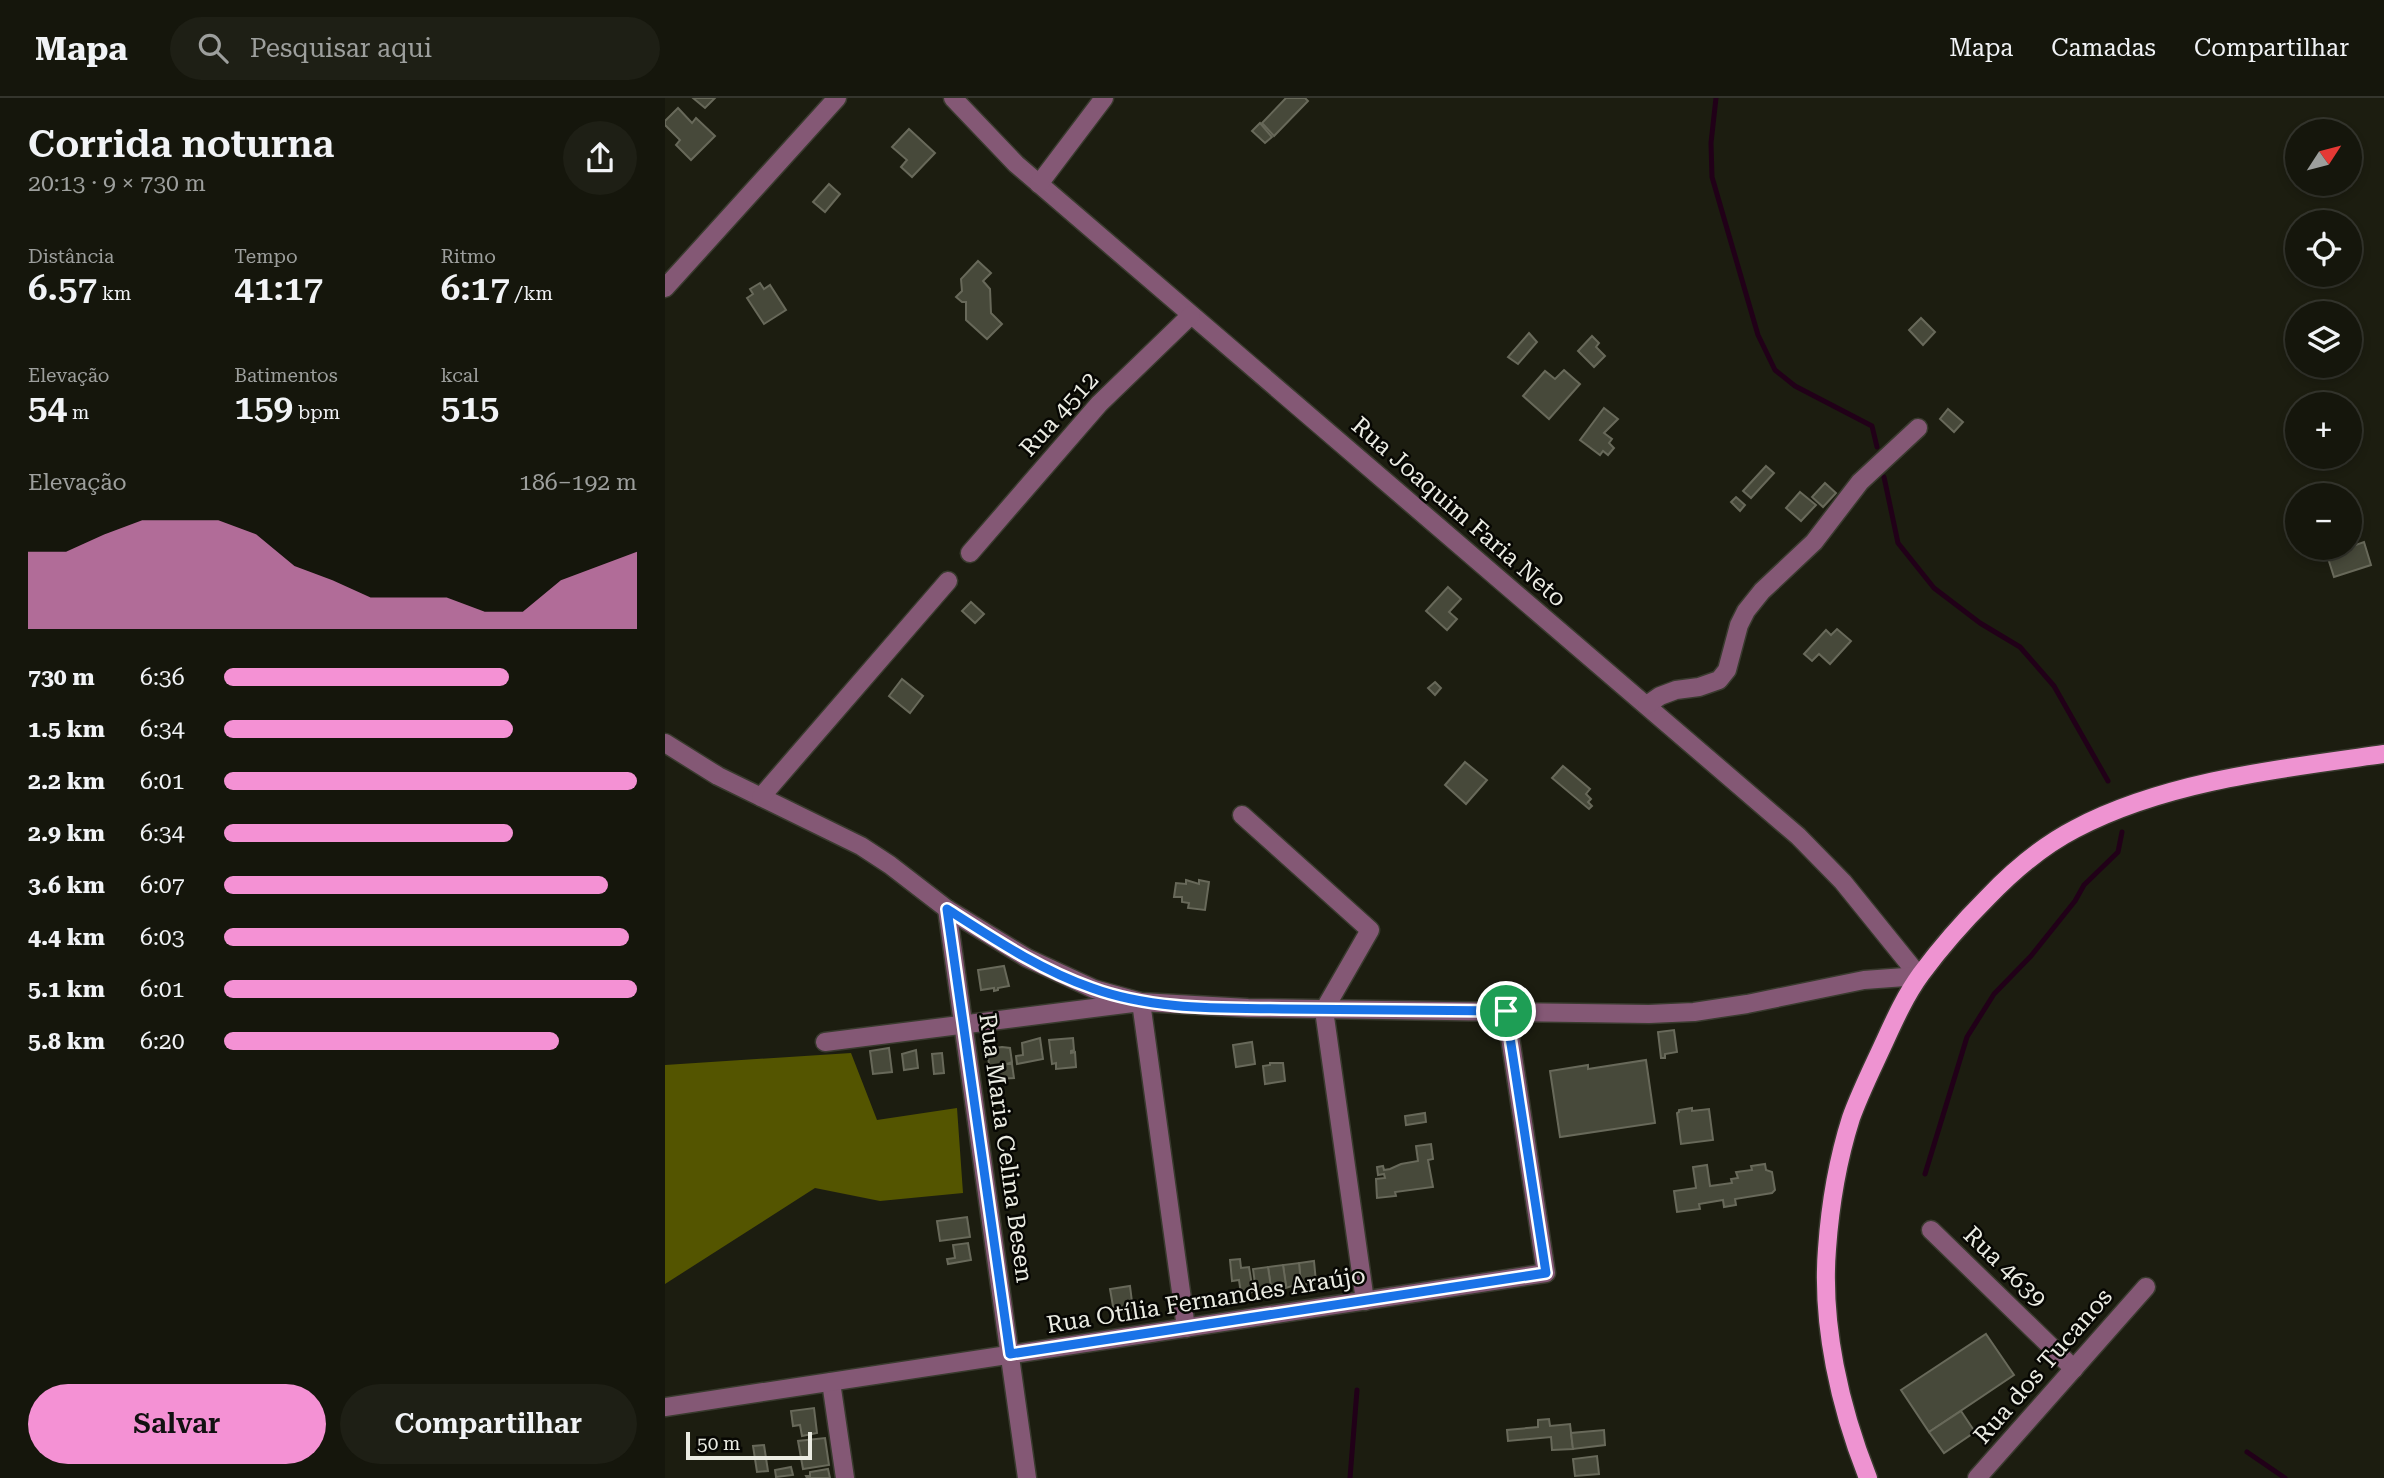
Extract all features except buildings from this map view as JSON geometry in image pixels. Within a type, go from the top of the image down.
[{"type":"main road","points":[[1868,1478],[1844,1405],[1833,1354],[1826,1250],[1835,1183],[1851,1118],[1898,1012],[1919,976],[1957,928],[2002,882],[2038,853],[2074,830],[2112,812],[2165,795],[2281,769],[2384,754]]},
{"type":"street","points":[[665,288],[837,98]]},
{"type":"street","name":"Rua Joaquim Faria Neto","points":[[953,98],[1016,164],[1797,836],[1843,882],[1919,976]]},
{"type":"street","points":[[1039,184],[1104,98]]},
{"type":"street","name":"Rua 4512","points":[[971,554],[1083,421],[1191,315]]},
{"type":"street","points":[[1647,705],[1676,690],[1699,687],[1719,680],[1727,670],[1739,625],[1746,611],[1769,584],[1814,542],[1860,482],[1918,428]]},
{"type":"street","points":[[761,797],[948,581]]},
{"type":"street","points":[[665,743],[718,776],[861,846],[947,909],[1017,953],[1066,978],[1141,1002]]},
{"type":"street","points":[[1242,814],[1370,930],[1324,1010],[1365,1301]]},
{"type":"street","name":"Rua Maria Celina Besen","points":[[947,909],[1027,1478]]},
{"type":"street","points":[[825,1042],[1141,1002],[1324,1010],[1649,1014],[1694,1012],[1864,980],[1919,976]]},
{"type":"street","points":[[1141,1002],[1186,1328]]},
{"type":"street","name":"Rua Otília Fernandes Araújo","points":[[665,1407],[1546,1273],[1506,1011]]},
{"type":"street","name":"Rua 4639","points":[[1931,1230],[2074,1369]]},
{"type":"street","name":"Rua dos Tucanos","points":[[1977,1478],[2146,1287]]},
{"type":"street","points":[[831,1382],[845,1478]]},
{"type":"shaded area","points":[[851,1053],[877,1120],[957,1108],[963,1193],[880,1201],[815,1188],[665,1284],[665,1065]]},
{"type":"waterway","points":[[1716,98],[1711,143],[1712,177],[1758,335],[1775,370],[1795,386],[1872,426],[1877,447]]},
{"type":"waterway","points":[[1884,477],[1898,543],[1934,588],[1980,623],[2020,647],[2054,686],[2108,781]]},
{"type":"waterway","points":[[1925,1174],[1967,1037],[1994,994],[2031,956],[2075,901],[2084,885],[2118,852],[2122,832]]},
{"type":"waterway","points":[[1350,1478],[1357,1390]]},
{"type":"waterway","points":[[2247,1452],[2285,1478]]},
{"type":"route","points":[[947,909],[987,935],[1066,978],[1141,1002],[1248,1008],[1506,1011],[1546,1273],[1010,1354],[947,909]]}]
